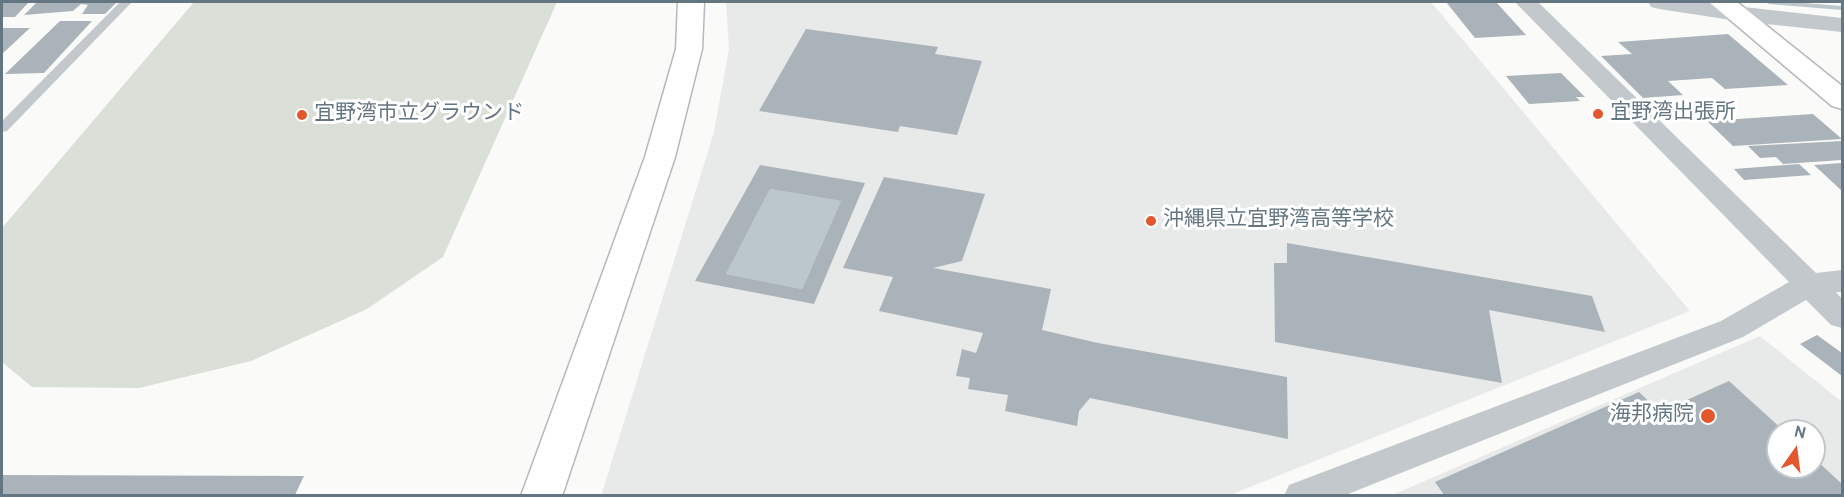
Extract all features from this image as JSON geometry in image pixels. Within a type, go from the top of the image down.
[{"type":"street","points":[[541,495],[660,157],[689,49],[692,2]]},
{"type":"street","points":[[1526,2],[1842,317]]},
{"type":"street","points":[[1659,2],[1730,8],[1842,25]]},
{"type":"street","points":[[1730,8],[1842,100]]},
{"type":"street","points":[[1312,494],[1732,329],[1810,284],[1842,281]]},
{"type":"lane","points":[[2,128],[126,2]]},
{"type":"shaded area","name":"宜野湾市立グラウンド","points":[[194,2],[557,2],[443,257],[367,309],[251,361],[139,388],[32,387],[2,362],[2,228]]},
{"type":"shaded area","name":"沖縄県立宜野湾高等学校","points":[[726,2],[1431,2],[1690,311],[1230,495],[601,496],[714,132],[729,49]]},
{"type":"shaded area","points":[[770,189],[841,201],[802,289],[726,274]]},
{"type":"shaded area","name":"海邦病院","points":[[1760,336],[1842,402],[1842,495],[1390,496]]},
{"type":"building","points":[[4,2],[29,2],[15,17],[2,17]]},
{"type":"building","points":[[37,2],[117,2],[105,14],[82,14],[88,5],[81,4],[73,11],[24,15]]},
{"type":"building","points":[[1446,2],[1496,2],[1526,35],[1475,38]]},
{"type":"building","points":[[60,21],[92,21],[44,73],[5,74]]},
{"type":"building","points":[[2,28],[30,28],[2,54]]},
{"type":"building","points":[[806,29],[938,47],[935,54],[982,61],[957,135],[900,126],[898,132],[759,111]]},
{"type":"building","points":[[1728,34],[1788,85],[1725,89],[1712,78],[1668,81],[1683,95],[1643,98],[1601,56],[1632,54],[1618,42]]},
{"type":"building","points":[[1561,73],[1585,97],[1576,97],[1580,101],[1529,104],[1506,76]]},
{"type":"building","points":[[1813,114],[1842,139],[1733,146],[1707,121]]},
{"type":"building","points":[[1842,141],[1842,160],[1783,164],[1776,157],[1760,158],[1748,146]]},
{"type":"building","points":[[1842,163],[1842,191],[1814,165]]},
{"type":"building","points":[[1799,164],[1811,175],[1744,180],[1734,169]]},
{"type":"building","points":[[760,165],[865,183],[814,304],[695,281]],"holes":[[[770,189],[841,201],[802,289],[726,274]]]},
{"type":"building","points":[[884,177],[985,194],[962,261],[933,268],[1051,289],[1042,330],[1098,343],[1287,377],[1288,439],[1090,398],[1079,411],[1077,426],[1005,411],[1008,395],[968,389],[970,378],[956,376],[962,349],[976,353],[983,333],[879,311],[893,277],[843,268]]},
{"type":"building","points":[[1287,243],[1592,296],[1605,332],[1489,310],[1502,383],[1275,342],[1274,263],[1287,263]]},
{"type":"building","points":[[1817,335],[1842,353],[1842,376],[1800,344]]},
{"type":"building","name":"海邦病院","points":[[1729,381],[1771,419],[1766,419],[1766,479],[1826,479],[1826,469],[1842,484],[1842,495],[1444,495],[1435,482],[1639,392],[1660,412]]},
{"type":"building","points":[[2,475],[304,476],[295,495],[2,495]]},
{"type":"waterway","points":[[1769,2],[1842,8]]},
{"type":"place","name":"宜野湾出張所","points":[[1598,114]]},
{"type":"place","name":"宜野湾市立グラウンド","points":[[302,115]]},
{"type":"place","name":"沖縄県立宜野湾高等学校","points":[[1151,221]]},
{"type":"place","name":"海邦病院","points":[[1708,416]]}]
